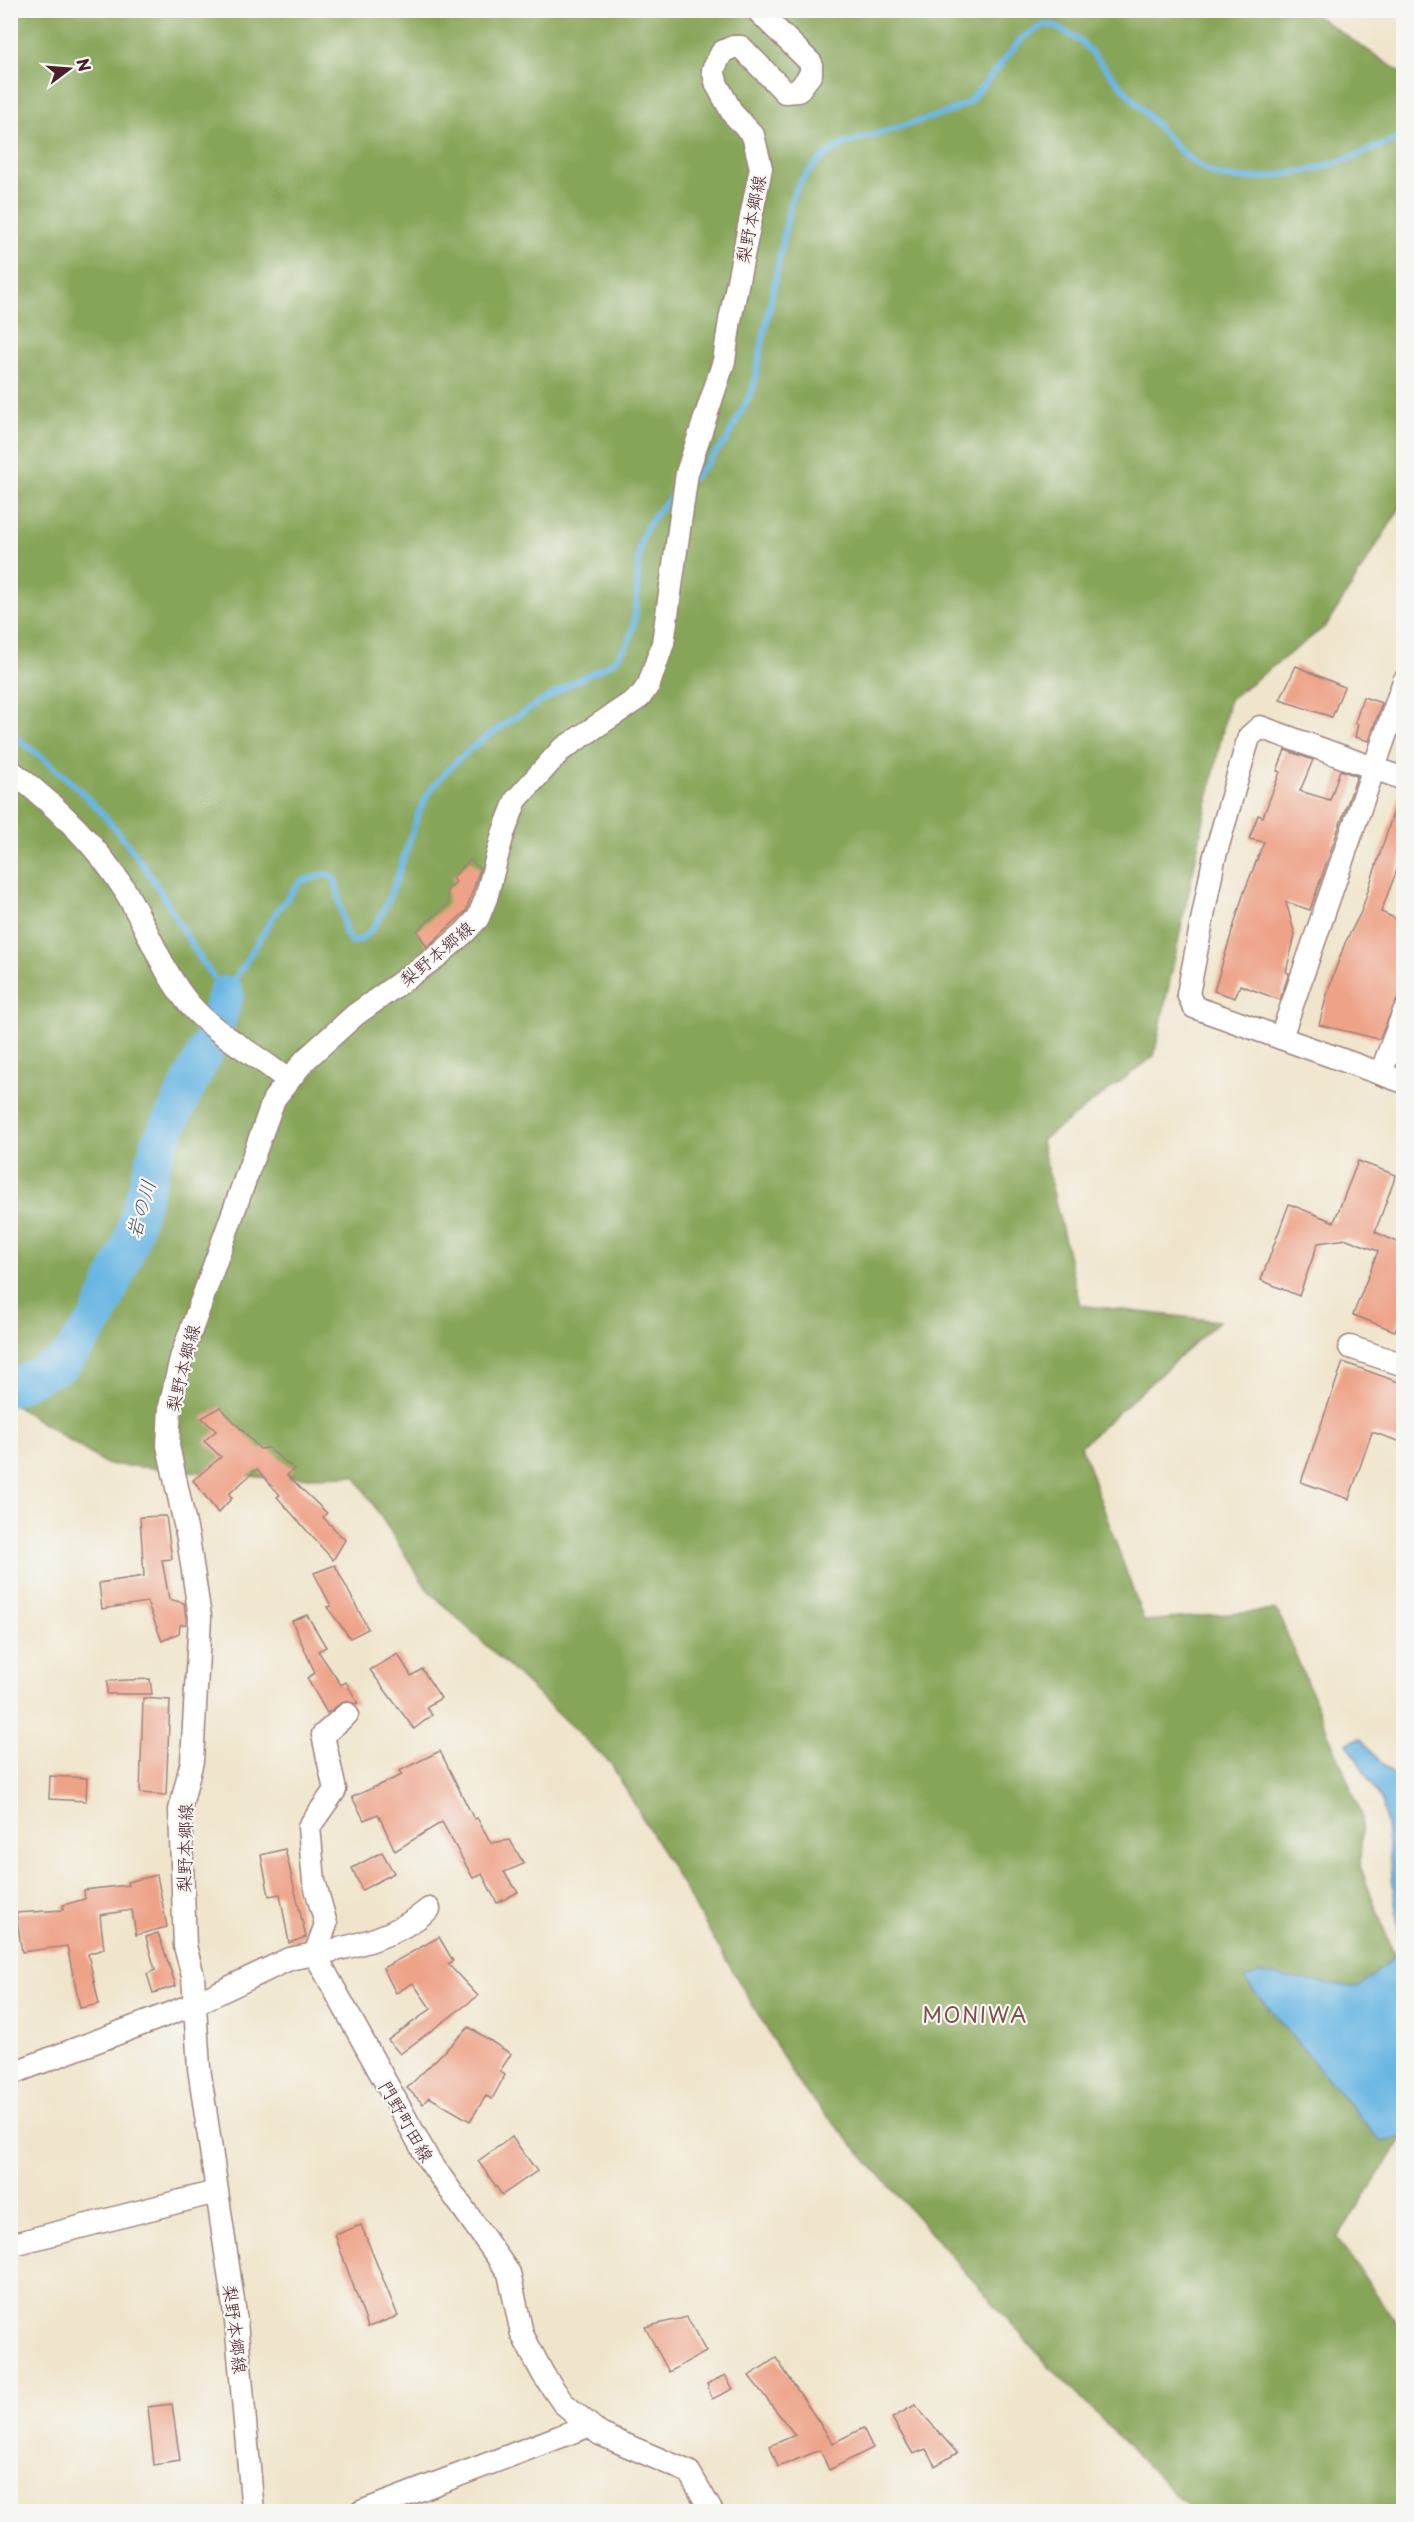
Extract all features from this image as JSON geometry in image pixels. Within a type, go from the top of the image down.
[{"type":"street","name":"梨野本郷線","points":[[253,2511],[236,2320],[199,2068],[193,1976],[185,1946],[180,1810],[192,1761],[200,1617],[188,1538],[168,1446],[170,1407],[181,1358],[221,1241],[268,1113],[288,1080],[355,1015],[439,955],[478,918],[486,898],[503,834],[516,800],[561,750],[640,697],[645,691],[663,643],[683,498],[692,455],[724,361],[761,168],[753,135],[734,114],[717,85],[713,70],[722,52],[733,47],[741,47],[785,92],[798,91],[811,74],[811,63],[757,10]]},
{"type":"street","points":[[1281,1037],[1404,681]]},
{"type":"street","points":[[1404,779],[1260,727],[1249,737],[1214,859],[1188,994],[1194,1007],[1404,1082]]},
{"type":"street","points":[[10,771],[38,791],[92,845],[124,889],[170,975],[188,1003],[228,1039],[288,1080]]},
{"type":"street","points":[[1381,1073],[1404,1012]]},
{"type":"street","points":[[1350,1347],[1404,1365]]},
{"type":"street","points":[[315,1954],[326,1924],[314,1881],[309,1827],[335,1790],[323,1735],[347,1714]]},
{"type":"street","points":[[10,2074],[195,2004],[289,1959],[379,1939],[413,1923],[429,1909]]},
{"type":"street","name":"門野町田線","points":[[315,1954],[428,2159],[509,2273],[522,2334],[543,2374],[563,2403],[588,2426],[608,2437],[689,2472],[712,2511]]},
{"type":"street","points":[[10,2245],[216,2192]]},
{"type":"street","points":[[361,2511],[588,2426]]},
{"type":"green space","points":[[1308,10],[1403,74],[1403,503],[1327,625],[1229,700],[1154,1056],[1041,1141],[1080,1305],[1219,1321],[1081,1446],[1144,1621],[1277,1610],[1362,1815],[1360,1866],[1403,1979],[1403,2138],[1337,2238],[1403,2332],[1403,2511],[1192,2511],[1047,2364],[799,2084],[611,1764],[427,1589],[355,1476],[272,1478],[106,1464],[11,1403],[10,11]]},
{"type":"water","points":[[1360,1738],[1394,1776],[1403,1793],[1403,2137],[1381,2142],[1244,1979],[1258,1973],[1358,1988],[1401,1952],[1383,1803],[1347,1743]]},
{"type":"building","points":[[1296,666],[1344,687],[1332,717],[1280,700]]},
{"type":"building","points":[[1363,697],[1382,703],[1369,741],[1355,737],[1358,724],[1355,723]]},
{"type":"building","points":[[1285,750],[1313,760],[1300,791],[1330,800],[1340,770],[1357,776],[1310,910],[1286,902],[1295,935],[1286,972],[1289,973],[1280,1000],[1240,985],[1235,998],[1214,991],[1244,892],[1264,842],[1249,839],[1258,815],[1263,817],[1280,772],[1277,771]]},
{"type":"building","points":[[1400,792],[1404,792],[1404,851],[1381,912],[1404,922],[1404,985],[1379,1039],[1319,1025],[1329,987],[1345,943],[1361,912]]},
{"type":"building","points":[[470,860],[480,869],[466,911],[427,947],[417,931],[448,904],[447,890],[456,882],[452,878]]},
{"type":"building","points":[[1358,1161],[1396,1175],[1375,1232],[1404,1245],[1404,1306],[1395,1331],[1353,1315],[1378,1251],[1347,1239],[1318,1243],[1299,1296],[1261,1280],[1289,1204],[1334,1222]]},
{"type":"building","points":[[1343,1362],[1404,1384],[1404,1443],[1372,1432],[1349,1499],[1301,1482]]},
{"type":"building","points":[[220,1407],[260,1449],[268,1448],[294,1469],[287,1475],[327,1513],[323,1517],[345,1540],[333,1560],[277,1497],[280,1495],[257,1469],[229,1494],[232,1498],[218,1513],[193,1480],[221,1457],[204,1441],[216,1431],[202,1418]]},
{"type":"building","points":[[166,1516],[172,1559],[162,1560],[169,1599],[184,1603],[186,1624],[180,1625],[179,1633],[162,1641],[147,1602],[102,1609],[99,1583],[144,1576],[140,1517]]},
{"type":"building","points":[[335,1565],[368,1629],[350,1638],[327,1607],[331,1606],[314,1573]]},
{"type":"building","points":[[307,1615],[326,1647],[318,1651],[341,1685],[346,1682],[358,1704],[344,1701],[327,1713],[307,1678],[315,1673],[292,1621]]},
{"type":"building","points":[[398,1654],[411,1676],[422,1669],[441,1698],[426,1707],[432,1715],[414,1729],[370,1670]]},
{"type":"building","points":[[150,1679],[152,1694],[107,1694],[107,1681]]},
{"type":"building","points":[[143,1698],[170,1700],[166,1795],[140,1793]]},
{"type":"building","points":[[440,1751],[474,1819],[477,1818],[491,1843],[510,1840],[524,1864],[504,1872],[518,1892],[497,1903],[482,1874],[473,1878],[442,1822],[395,1851],[378,1814],[364,1820],[352,1797],[402,1775],[399,1771]]},
{"type":"building","points":[[50,1776],[87,1778],[86,1801],[49,1799]]},
{"type":"building","points":[[285,1849],[306,1937],[289,1943],[280,1894],[269,1896],[261,1855]]},
{"type":"building","points":[[382,1852],[394,1873],[362,1890],[352,1868]]},
{"type":"building","points":[[157,1875],[167,1927],[136,1935],[132,1910],[100,1915],[104,1949],[88,1954],[99,2004],[80,2008],[67,1946],[22,1952],[16,1913],[63,1910],[63,1905],[85,1899],[84,1890],[128,1885],[127,1882]]},
{"type":"building","points":[[158,1933],[176,1986],[153,1993],[147,1974],[155,1970],[146,1937]]},
{"type":"building","points":[[439,1937],[453,1961],[448,1964],[478,1996],[400,2054],[388,2040],[431,2009],[413,1983],[396,1993],[383,1968]]},
{"type":"building","points":[[469,2027],[511,2054],[500,2071],[505,2075],[492,2099],[486,2096],[470,2121],[429,2097],[423,2104],[407,2088]]},
{"type":"building","points":[[512,2137],[537,2171],[502,2195],[478,2161]]},
{"type":"building","points":[[361,2225],[398,2316],[368,2327],[335,2235]]},
{"type":"building","points":[[687,2317],[706,2352],[669,2372],[645,2327]]},
{"type":"building","points":[[776,2358],[833,2443],[863,2428],[873,2448],[829,2470],[820,2450],[778,2467],[770,2446],[795,2435],[749,2376]]},
{"type":"building","points":[[725,2375],[733,2389],[712,2399],[707,2384]]},
{"type":"building","points":[[172,2404],[180,2461],[154,2465],[148,2407]]},
{"type":"building","points":[[915,2405],[957,2453],[935,2466],[926,2449],[913,2454],[892,2418]]},
{"type":"waterway","points":[[693,478],[726,441],[753,389],[791,200],[806,175],[827,154],[843,144],[946,113],[969,102],[1023,37],[1044,25],[1052,25],[1081,41],[1176,147],[1194,162],[1214,174],[1226,177],[1258,178],[1310,170],[1404,138]]},
{"type":"waterway","points":[[10,734],[74,784],[111,823],[144,866],[199,956],[226,994],[277,911],[301,881],[326,874],[335,878],[346,935],[352,942],[365,937],[387,904],[418,815],[437,782],[471,748],[492,733],[557,692],[606,666],[622,652],[629,642],[633,629],[639,554],[643,534],[656,514],[678,491]]},
{"type":"waterway","name":"岩の川","points":[[10,1389],[63,1363],[97,1319],[129,1246],[158,1146],[212,1038],[226,994]]},
{"type":"district","name":"MONIWA","points":[[975,2014]]}]
